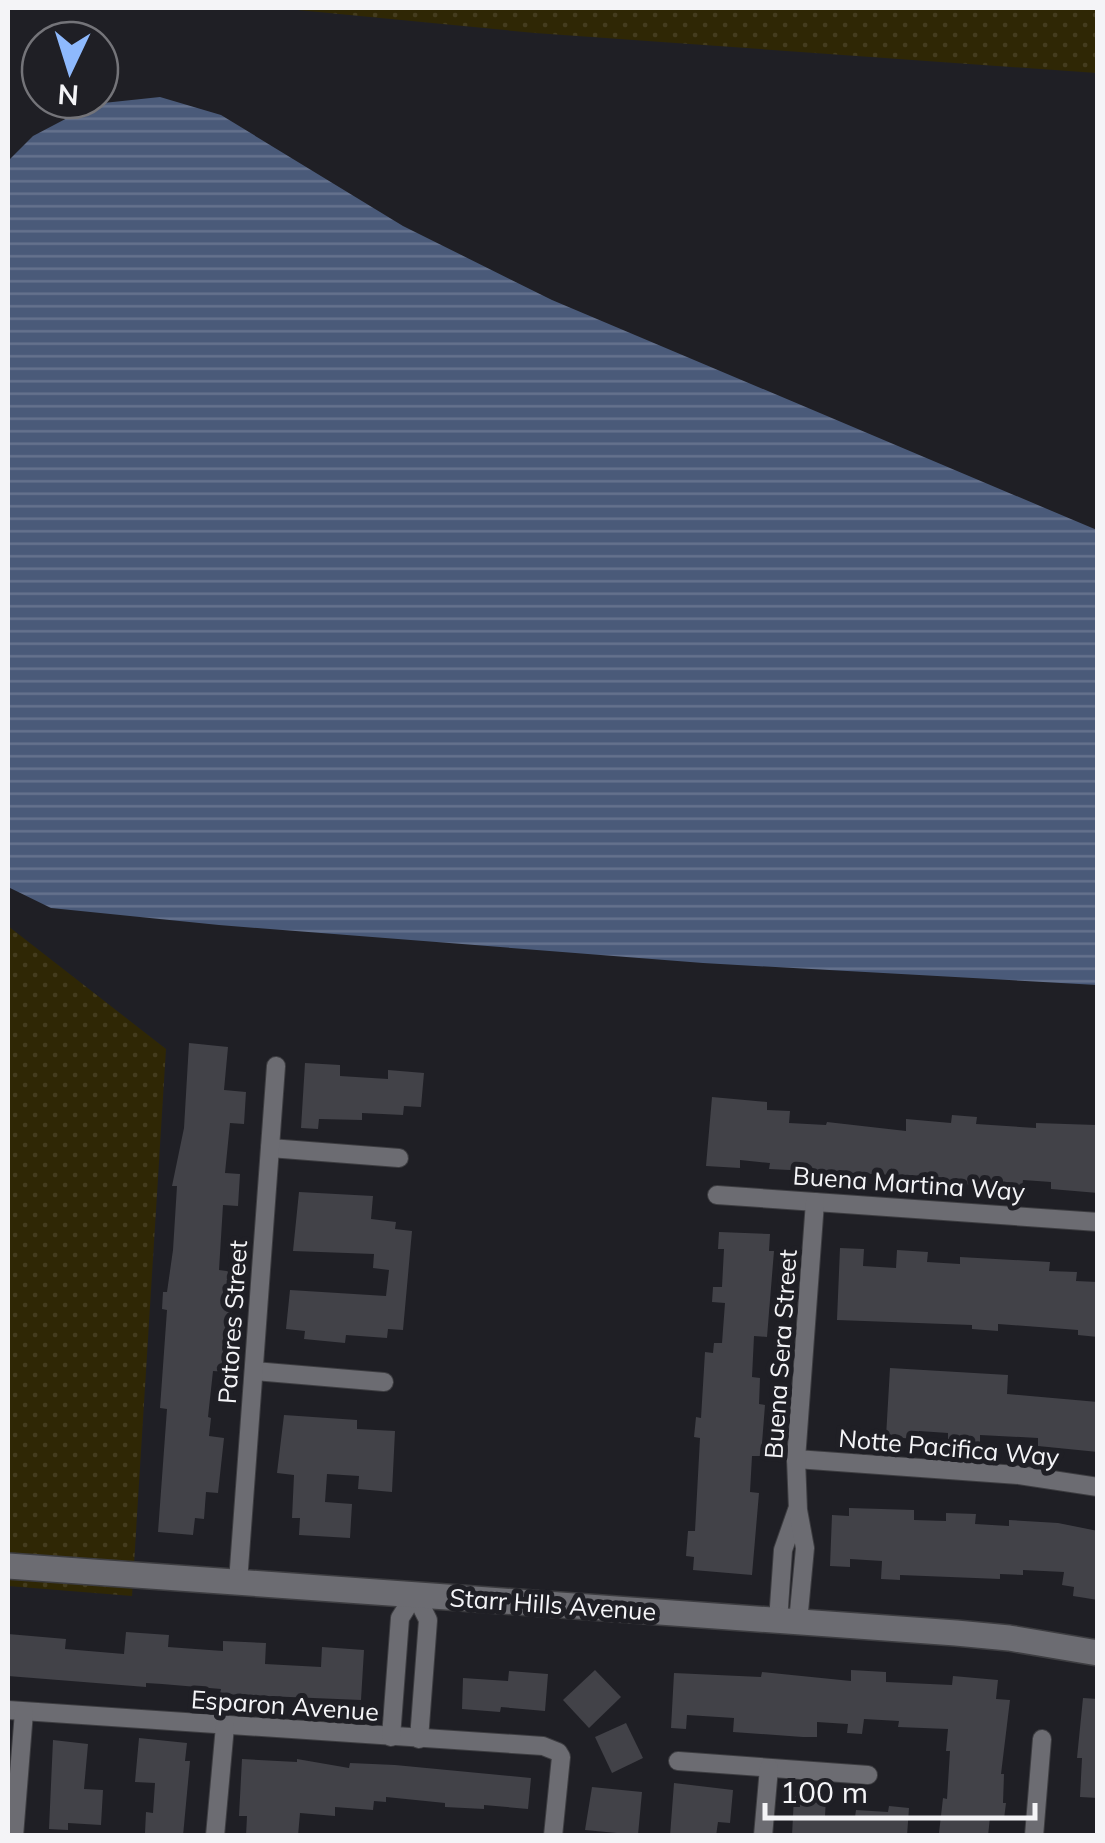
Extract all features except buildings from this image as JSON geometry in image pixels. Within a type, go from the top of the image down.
[{"type":"street","name":"Patores Street","points":[[238,1582],[276,1066]]},
{"type":"street","points":[[270,1148],[399,1158]]},
{"type":"street","name":"Buena Martina Way","points":[[717,1194],[1098,1222]]},
{"type":"street","name":"Buena Sera Street","points":[[788,1622],[783,1550],[798,1510],[796,1460],[815,1202]]},
{"type":"street","points":[[254,1371],[384,1382]]},
{"type":"street","name":"Notte Pacifica Way","points":[[796,1460],[1019,1475],[1098,1487]]},
{"type":"street","name":"Starr Hills Avenue","points":[[8,1566],[1008,1638],[1098,1653]]},
{"type":"street","points":[[391,1737],[400,1618],[414,1594]]},
{"type":"street","points":[[414,1594],[428,1620],[419,1739]]},
{"type":"street","points":[[14,1836],[16,1711]]},
{"type":"street","name":"Esparon Avenue","points":[[16,1711],[543,1746],[558,1752],[561,1762],[553,1836]]},
{"type":"street","points":[[215,1836],[225,1726]]},
{"type":"street","points":[[1034,1836],[1042,1739]]},
{"type":"street","points":[[678,1761],[868,1775]]},
{"type":"street","points":[[763,1836],[769,1768]]},
{"type":"sand","points":[[277,8],[1097,8],[1097,73],[535,33]]},
{"type":"sand","points":[[8,926],[166,1049],[132,1596],[8,1586]]},
{"type":"water","points":[[160,97],[221,115],[403,226],[552,300],[1097,530],[1097,985],[703,963],[219,925],[51,908],[8,887],[8,161],[33,136],[64,120],[120,120],[120,101]]}]
